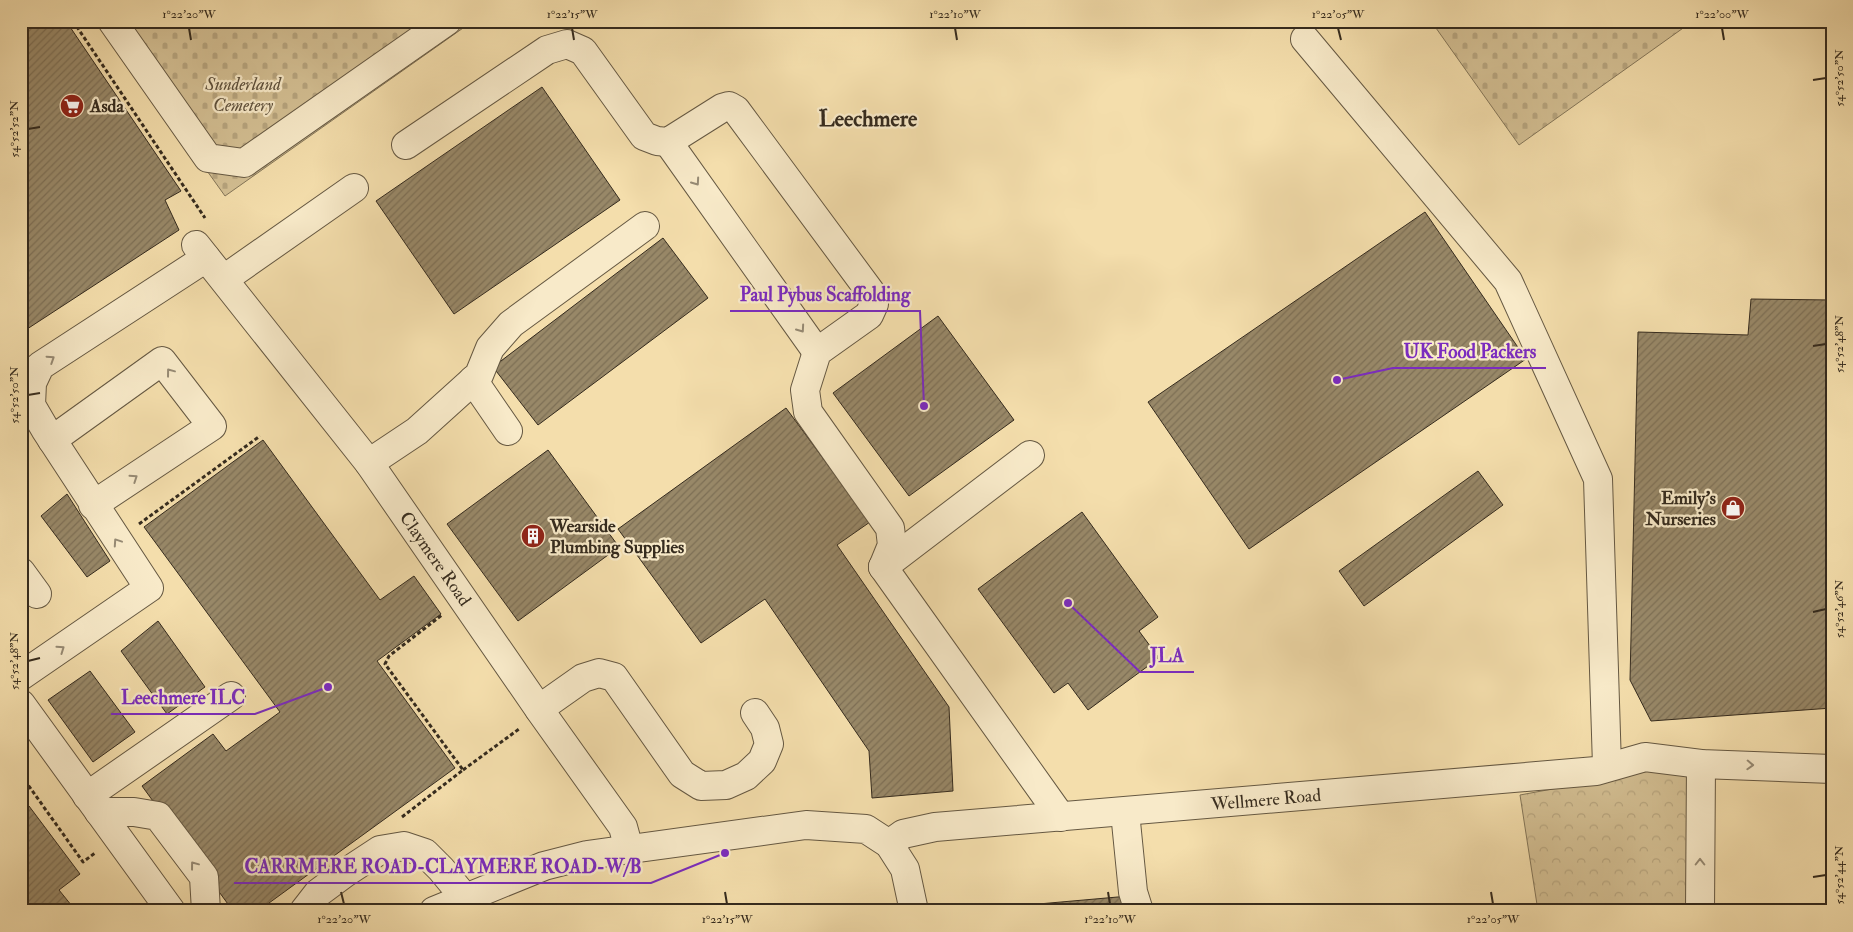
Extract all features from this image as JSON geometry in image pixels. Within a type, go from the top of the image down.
[{"type":"street","points":[[112,21],[208,158],[244,163],[447,21]]},
{"type":"street","points":[[1305,39],[1508,281],[1598,479],[1607,766]]},
{"type":"street","points":[[406,145],[548,50],[567,44],[583,51],[644,136],[668,142],[722,108],[729,106],[736,110],[872,294],[874,304],[869,315],[817,352],[805,390],[808,412],[890,528],[892,545],[883,567]]},
{"type":"street","points":[[668,142],[817,352]]},
{"type":"street","points":[[224,280],[354,188]]},
{"type":"street","points":[[369,462],[417,431],[474,380],[479,375],[490,348],[511,324],[645,226]]},
{"type":"street","name":"Claymere Road","points":[[201,252],[369,462],[540,711],[623,827],[629,849]]},
{"type":"street","points":[[21,676],[149,588],[93,506],[31,405],[32,383],[40,366],[201,252]]},
{"type":"street","points":[[52,440],[162,361],[212,426],[93,506]]},
{"type":"street","points":[[474,380],[508,431]]},
{"type":"street","points":[[883,567],[1030,455]]},
{"type":"street","points":[[883,567],[1062,817]]},
{"type":"street","points":[[21,572],[37,594]]},
{"type":"street","points":[[540,711],[583,678],[599,673],[614,677],[682,774],[701,786],[726,785],[746,776],[762,761],[768,744],[765,728],[754,713]]},
{"type":"street","points":[[93,804],[231,696]]},
{"type":"street","points":[[21,704],[171,911]]},
{"type":"street","name":"Wellmere Road","points":[[889,844],[903,834],[935,827],[1596,771],[1607,766],[1645,757],[1701,764]]},
{"type":"street","points":[[1700,911],[1701,764],[1832,769]]},
{"type":"street","points":[[93,804],[158,816],[204,877],[206,911]]},
{"type":"street","points":[[1125,812],[1133,892],[1139,911]]},
{"type":"street","points":[[434,911],[544,866],[587,855],[806,825],[866,829],[889,844],[905,869],[914,911]]},
{"type":"street","points":[[304,911],[318,893],[352,868],[380,850],[404,846],[426,853],[465,898]]},
{"type":"path","points":[[73,21],[206,219],[201,252]]},
{"type":"path","points":[[117,541],[260,436]]},
{"type":"path","points":[[446,613],[389,656],[385,664],[463,770]]},
{"type":"path","points":[[401,818],[540,711]]},
{"type":"green space","name":"Sunderland Cemetery","points":[[100,21],[473,21],[225,196]]},
{"type":"green space","points":[[1431,21],[1693,21],[1519,145]]},
{"type":"green space","points":[[1693,763],[1693,911],[1538,911],[1520,795]]},
{"type":"building","name":"Asda","points":[[21,21],[66,21],[181,191],[165,200],[179,230],[21,333]]},
{"type":"building","points":[[542,87],[620,200],[454,314],[376,201]]},
{"type":"building","points":[[1425,212],[1526,359],[1249,549],[1148,402]]},
{"type":"building","points":[[663,238],[708,298],[538,425],[493,367]]},
{"type":"building","name":"Emily's Nurseries","points":[[1751,299],[1832,300],[1832,708],[1651,721],[1630,680],[1638,332],[1748,335]]},
{"type":"building","points":[[938,316],[1014,420],[909,496],[833,393]]},
{"type":"building","points":[[786,408],[870,522],[837,545],[949,707],[953,791],[872,798],[869,751],[765,599],[701,643],[618,529]]},
{"type":"building","points":[[263,440],[380,600],[414,576],[441,614],[377,661],[455,768],[258,911],[233,911],[142,786],[213,734],[226,751],[280,712],[144,527]]},
{"type":"building","name":"Wearside Plumbing Supplies","points":[[548,450],[619,547],[518,621],[447,524]]},
{"type":"building","points":[[1478,471],[1503,505],[1364,606],[1339,571]]},
{"type":"building","points":[[67,494],[110,561],[87,577],[41,516]]},
{"type":"building","points":[[1082,512],[1158,617],[1139,631],[1159,658],[1088,710],[1068,683],[1054,693],[978,589]]},
{"type":"building","points":[[158,621],[205,687],[167,714],[121,651]]},
{"type":"building","points":[[90,671],[135,732],[93,762],[48,700]]},
{"type":"building","points":[[29,806],[80,874],[59,890],[76,911],[21,911],[21,812]]},
{"type":"building","points":[[1129,896],[1129,911],[1027,911],[1027,905]]},
{"type":"place","name":"Asda","points":[[72,106]]},
{"type":"place","name":"UK Food Packers","points":[[1337,380]]},
{"type":"place","name":"Paul Pybus Scaffolding","points":[[924,406]]},
{"type":"place","name":"Emily's Nurseries","points":[[1733,508]]},
{"type":"place","name":"Wearside Plumbing Supplies","points":[[533,536]]},
{"type":"place","name":"JLA","points":[[1068,603]]},
{"type":"place","name":"Leechmere ILC","points":[[328,687]]},
{"type":"place","name":"CARRMERE ROAD-CLAYMERE ROAD-W/B","points":[[725,853]]},
{"type":"district","name":"Leechmere","points":[[868,119]]}]
